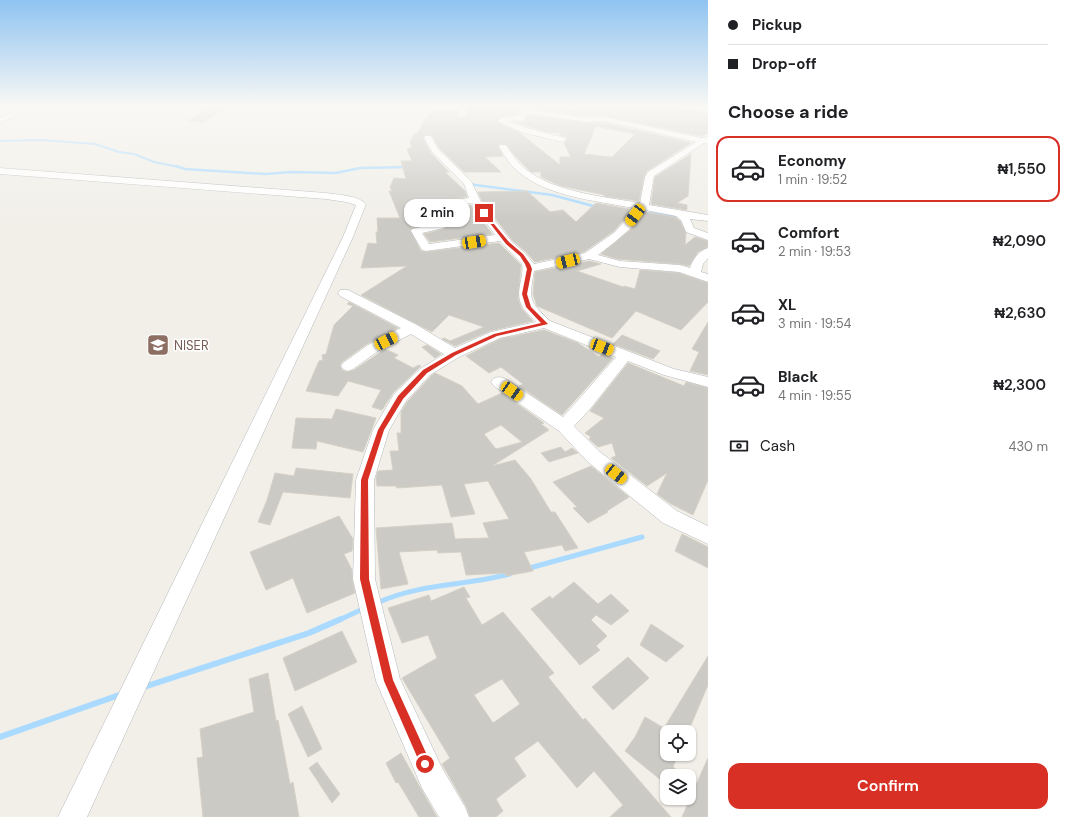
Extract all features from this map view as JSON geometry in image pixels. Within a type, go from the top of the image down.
[{"type":"street","points":[[432,144],[435,150],[469,184],[475,200],[503,237],[521,255],[529,269],[524,294],[528,307],[545,324],[685,377],[708,382]]},
{"type":"street","points":[[529,269],[589,256],[619,234],[634,213],[644,207],[649,177],[651,174],[667,162],[699,144]]},
{"type":"street","points":[[503,147],[516,165],[536,180],[564,191],[682,216],[708,218]]},
{"type":"street","points":[[0,170],[326,196],[348,199],[361,204],[348,237],[72,817]]},
{"type":"street","points":[[475,200],[432,205],[440,226],[416,231],[426,248],[503,237]]},
{"type":"street","points":[[682,216],[690,230],[708,237]]},
{"type":"street","points":[[695,274],[697,263],[708,251]]},
{"type":"street","points":[[589,256],[620,264],[680,269],[708,278]]},
{"type":"street","points":[[344,294],[412,328],[454,354]]},
{"type":"street","points":[[455,817],[432,778],[388,681],[364,579],[365,480],[381,430],[400,398],[425,372],[454,354],[496,335],[545,324]]},
{"type":"street","points":[[348,366],[373,348],[412,328]]},
{"type":"street","points":[[565,427],[625,355]]},
{"type":"street","points":[[499,382],[565,427],[594,457],[670,517],[708,535]]},
{"type":"building","points":[[411,144],[426,144],[431,153],[449,172],[445,172],[465,191],[467,197],[429,202],[426,204],[432,223],[412,228],[410,230],[421,251],[426,252],[499,243],[521,265],[518,299],[522,309],[533,321],[490,331],[455,346],[442,339],[444,338],[450,341],[484,327],[449,315],[432,332],[361,295],[407,266],[361,268],[368,243],[377,244],[377,218],[400,218],[389,191],[392,191],[390,187],[394,178],[406,179],[401,161],[412,161],[407,149],[412,147]]},
{"type":"building","points":[[437,144],[500,144],[498,146],[503,156],[485,157],[501,172],[464,172],[439,148]]},
{"type":"building","points":[[506,144],[534,144],[560,165],[560,157],[571,157],[565,144],[588,144],[584,154],[612,157],[625,144],[689,144],[647,171],[644,177],[639,201],[604,196],[605,195],[561,186],[541,177],[541,172],[531,172],[515,156]]},
{"type":"building","points":[[691,154],[688,196],[677,203],[687,205],[687,210],[651,204],[655,177]]},
{"type":"building","points":[[527,191],[550,212],[563,210],[576,222],[596,203],[629,209],[628,215],[614,231],[584,252],[535,262],[512,240],[482,201],[478,192]]},
{"type":"building","points":[[471,205],[492,234],[430,242],[424,234],[444,229],[446,227],[440,208]]},
{"type":"building","points":[[645,212],[675,217],[680,221],[686,233],[685,245],[695,237],[708,241],[708,247],[698,252],[689,266],[617,259],[601,254],[630,230],[639,218],[640,213]]},
{"type":"building","points":[[589,261],[601,264],[577,271],[623,287],[635,289],[640,270],[679,273],[708,283],[708,302],[681,330],[636,311],[612,338],[537,306],[533,294],[535,272]]},
{"type":"building","points":[[349,302],[398,328],[367,344],[342,362],[340,365],[342,370],[347,372],[354,370],[385,349],[398,355],[394,358],[413,368],[419,365],[421,366],[393,393],[382,410],[372,407],[381,390],[348,381],[338,396],[306,391],[319,361],[323,360],[322,355],[326,354],[334,325],[353,306],[347,304]]},
{"type":"building","points":[[708,322],[708,375],[690,371],[699,352],[692,349]]},
{"type":"building","points":[[544,330],[578,343],[599,357],[603,353],[613,358],[562,415],[519,386],[523,384],[501,367],[489,373],[466,356],[500,339]]},
{"type":"building","points":[[622,335],[660,351],[653,359],[613,344]]},
{"type":"building","points":[[427,345],[441,354],[435,358],[422,347]]},
{"type":"building","points":[[628,363],[684,386],[686,382],[708,388],[708,480],[693,515],[671,504],[657,494],[667,473],[647,486],[611,458],[616,456],[612,443],[598,447],[589,439],[591,437],[585,433],[604,418],[590,411]]},
{"type":"building","points":[[435,373],[462,386],[478,404],[502,393],[544,423],[541,424],[549,430],[492,466],[515,460],[531,479],[551,512],[555,512],[578,548],[565,551],[562,545],[524,552],[533,571],[506,576],[505,573],[466,575],[461,552],[438,553],[437,550],[399,552],[408,584],[381,589],[376,528],[452,523],[455,539],[489,538],[483,523],[509,519],[488,481],[464,484],[475,514],[451,517],[442,485],[397,488],[396,486],[377,486],[376,478],[378,471],[393,470],[390,451],[399,451],[397,433],[401,433],[401,412],[407,402]],"holes":[[[501,425],[522,442],[496,449],[484,434]]]},
{"type":"building","points":[[336,409],[376,418],[363,452],[317,441],[316,449],[292,448],[296,418],[332,419]]},
{"type":"building","points":[[561,447],[565,452],[572,448],[578,453],[549,462],[541,453]]},
{"type":"building","points":[[591,466],[629,497],[607,511],[608,512],[588,523],[573,508],[577,507],[553,482]]},
{"type":"building","points":[[296,468],[353,474],[350,498],[283,492],[270,525],[258,522],[267,500],[275,473],[294,476]]},
{"type":"building","points":[[339,516],[353,539],[352,551],[344,554],[352,570],[355,593],[307,613],[293,578],[266,590],[250,552]]},
{"type":"building","points":[[682,534],[708,547],[708,568],[675,551]]},
{"type":"building","points":[[574,582],[598,604],[611,594],[629,611],[611,625],[596,615],[591,620],[607,636],[596,646],[600,650],[580,665],[531,609],[550,596],[552,599]]},
{"type":"building","points":[[464,587],[470,597],[466,598],[482,625],[503,612],[554,673],[548,677],[583,720],[585,718],[671,817],[610,817],[623,805],[594,771],[577,788],[538,741],[514,758],[526,776],[496,799],[503,811],[496,817],[470,817],[466,806],[442,764],[450,758],[402,678],[437,658],[428,635],[402,643],[388,608],[429,595],[431,601]],"holes":[[[502,679],[520,704],[493,723],[474,695]]]},
{"type":"building","points":[[651,624],[684,646],[666,662],[640,645]]},
{"type":"building","points":[[342,631],[357,662],[295,691],[283,658]]},
{"type":"building","points":[[708,656],[708,685],[691,725],[666,725]]},
{"type":"building","points":[[628,657],[649,678],[613,710],[592,687]]},
{"type":"building","points":[[268,673],[276,721],[278,720],[290,784],[293,782],[299,817],[203,817],[197,758],[203,757],[200,729],[254,712],[249,679]]},
{"type":"building","points":[[302,706],[322,749],[308,757],[288,714]]},
{"type":"building","points":[[645,717],[660,726],[660,761],[675,761],[673,767],[676,769],[660,769],[660,779],[625,751],[635,737]]},
{"type":"building","points":[[401,753],[437,817],[419,817],[398,782],[396,783],[386,763]]},
{"type":"building","points":[[708,758],[708,817],[682,817],[687,805],[696,805],[696,785]]},
{"type":"building","points":[[317,762],[340,794],[332,803],[309,768]]},
{"type":"waterway","points":[[95,144],[119,152],[134,154],[154,162],[179,167]]},
{"type":"waterway","points":[[179,167],[185,169],[266,174],[291,172],[336,173],[360,168],[408,167],[404,167]]},
{"type":"waterway","points":[[468,184],[552,195],[597,207]]},
{"type":"waterway","points":[[623,213],[648,213],[678,216]]},
{"type":"waterway","points":[[526,569],[642,537]]},
{"type":"waterway","points":[[377,603],[426,588],[477,581],[510,574]]},
{"type":"waterway","points":[[339,620],[365,608]]},
{"type":"waterway","points":[[144,687],[309,633],[341,619]]},
{"type":"waterway","points":[[0,737],[122,694]]},
{"type":"place","name":"NISER","points":[[158,345]]},
{"type":"route","points":[[425,764],[388,681],[364,579],[365,480],[381,430],[400,398],[425,372],[454,354],[496,335],[545,324],[528,307],[524,294],[529,269],[528,264],[521,255],[507,243],[484,213]]}]
